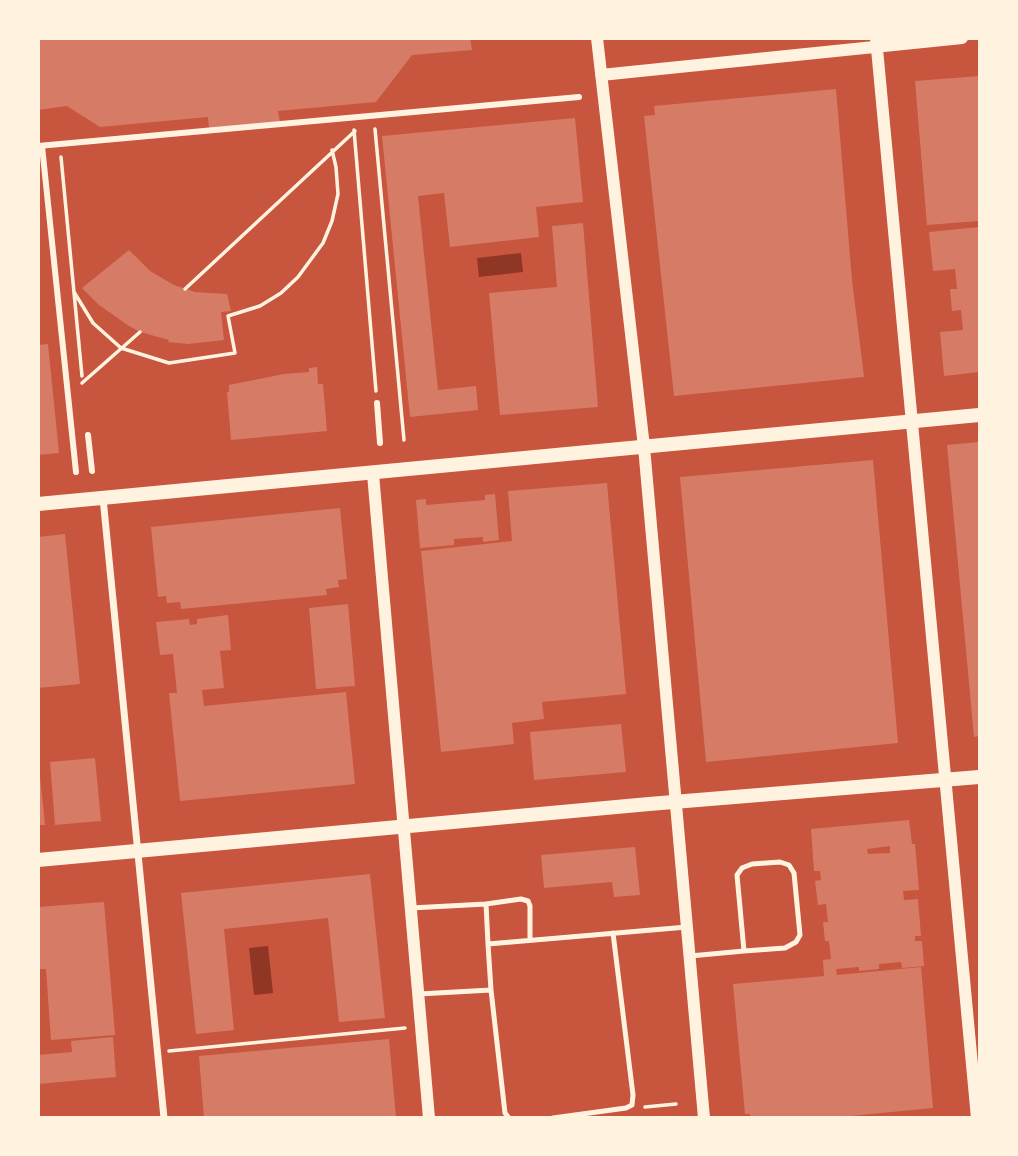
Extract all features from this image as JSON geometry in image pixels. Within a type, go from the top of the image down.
[{"type":"main road","points":[[38,504],[979,415]]},
{"type":"main road","points":[[38,860],[676,801],[979,777]]},
{"type":"street","points":[[597,38],[644,447],[704,1118]]},
{"type":"street","points":[[601,75],[877,43],[962,38]]},
{"type":"street","points":[[877,43],[977,1118]]},
{"type":"street","points":[[76,472],[40,146],[579,97]]},
{"type":"street","points":[[377,403],[380,443]]},
{"type":"street","points":[[88,435],[92,471]]},
{"type":"street","points":[[373,474],[429,1118]]},
{"type":"street","points":[[103,498],[164,1118]]},
{"type":"lane","points":[[690,956],[785,948],[796,942],[800,935],[794,873],[789,865],[780,862],[752,864],[742,868],[737,875],[744,951]]},
{"type":"lane","points":[[411,908],[522,899],[530,906],[530,940]]},
{"type":"lane","points":[[486,904],[491,990],[505,1113],[509,1118]]},
{"type":"lane","points":[[488,944],[687,927]]},
{"type":"lane","points":[[553,1118],[632,1105],[634,1096],[613,933]]},
{"type":"lane","points":[[419,994],[491,990]]},
{"type":"path","points":[[185,289],[332,150],[373,117]]},
{"type":"path","points":[[373,117],[404,440]]},
{"type":"path","points":[[353,119],[377,403]]},
{"type":"path","points":[[60,144],[82,383],[140,332]]},
{"type":"path","points":[[74,292],[93,323],[121,348],[169,363],[235,353],[228,316],[260,306],[281,293],[299,277],[323,243],[332,221],[338,194],[332,150]]},
{"type":"path","points":[[158,1052],[421,1027]]},
{"type":"path","points":[[642,1107],[676,1104]]},
{"type":"shaded area","points":[[521,253],[523,272],[479,277],[477,258]]},
{"type":"shaded area","points":[[268,946],[273,993],[254,995],[249,948]]},
{"type":"building","points":[[38,38],[470,38],[472,50],[412,55],[376,102],[278,111],[280,122],[209,128],[208,117],[100,127],[67,106],[38,110]]},
{"type":"building","points":[[979,76],[979,221],[927,225],[915,81]]},
{"type":"building","points":[[836,89],[852,280],[864,377],[674,396],[644,116],[655,115],[654,106]]},
{"type":"building","points":[[575,118],[583,202],[536,207],[539,237],[450,247],[444,193],[418,196],[438,390],[476,386],[478,410],[410,417],[382,136]]},
{"type":"building","points":[[583,223],[598,407],[500,415],[489,293],[557,287],[552,226]]},
{"type":"building","points":[[979,227],[979,372],[944,376],[940,332],[963,330],[961,310],[952,311],[950,289],[957,289],[955,269],[933,271],[929,232]]},
{"type":"building","points":[[129,250],[150,271],[174,285],[195,292],[227,294],[231,311],[221,312],[224,340],[188,344],[168,342],[169,340],[140,332],[99,305],[82,288]]},
{"type":"building","points":[[48,344],[59,453],[38,455],[38,345]]},
{"type":"building","points":[[317,367],[318,384],[323,384],[327,431],[231,440],[227,392],[229,385],[309,372],[309,368]]},
{"type":"building","points":[[979,442],[979,736],[974,737],[947,445]]},
{"type":"building","points":[[873,460],[898,743],[706,762],[680,477]]},
{"type":"building","points":[[607,483],[626,694],[542,702],[544,719],[512,723],[514,744],[441,752],[421,551],[512,541],[508,491]]},
{"type":"building","points":[[495,494],[499,540],[483,542],[483,537],[454,539],[454,545],[420,548],[416,500],[426,499],[426,505],[485,500],[485,495]]},
{"type":"building","points":[[340,508],[347,579],[338,580],[339,587],[326,589],[327,595],[181,609],[180,602],[167,603],[166,596],[158,597],[151,527]]},
{"type":"building","points":[[65,534],[80,684],[38,688],[38,537]]},
{"type":"building","points":[[348,604],[355,686],[316,689],[309,608]]},
{"type":"building","points":[[228,615],[231,650],[220,651],[224,688],[202,690],[204,706],[346,692],[355,784],[180,801],[169,693],[177,693],[173,654],[160,655],[156,622],[189,619],[190,625],[197,624],[197,619]]},
{"type":"building","points":[[621,724],[626,772],[534,780],[530,732]]},
{"type":"building","points":[[95,758],[101,821],[55,825],[50,762]]},
{"type":"building","points":[[40,776],[45,825],[38,825]]},
{"type":"building","points":[[909,820],[912,844],[915,844],[919,890],[903,891],[904,900],[918,899],[921,936],[915,936],[915,941],[922,941],[924,966],[902,968],[901,962],[879,964],[879,969],[836,969],[837,975],[921,967],[933,1108],[830,1118],[750,1118],[750,1114],[745,1114],[733,984],[824,976],[823,960],[831,959],[823,922],[828,922],[826,904],[818,905],[815,881],[821,880],[820,871],[814,871],[811,829]],"holes":[[[890,846],[890,853],[868,854],[867,849]]]},
{"type":"building","points":[[635,847],[640,895],[614,897],[612,882],[544,888],[541,855]]},
{"type":"building","points":[[370,874],[385,1018],[339,1022],[328,918],[224,929],[234,1030],[196,1034],[181,893]]},
{"type":"building","points":[[104,902],[115,1035],[51,1040],[46,969],[38,969],[38,907]]},
{"type":"building","points":[[113,1037],[116,1077],[38,1084],[38,1055],[72,1052],[71,1041]]},
{"type":"building","points":[[389,1039],[396,1118],[204,1118],[199,1056]]}]
